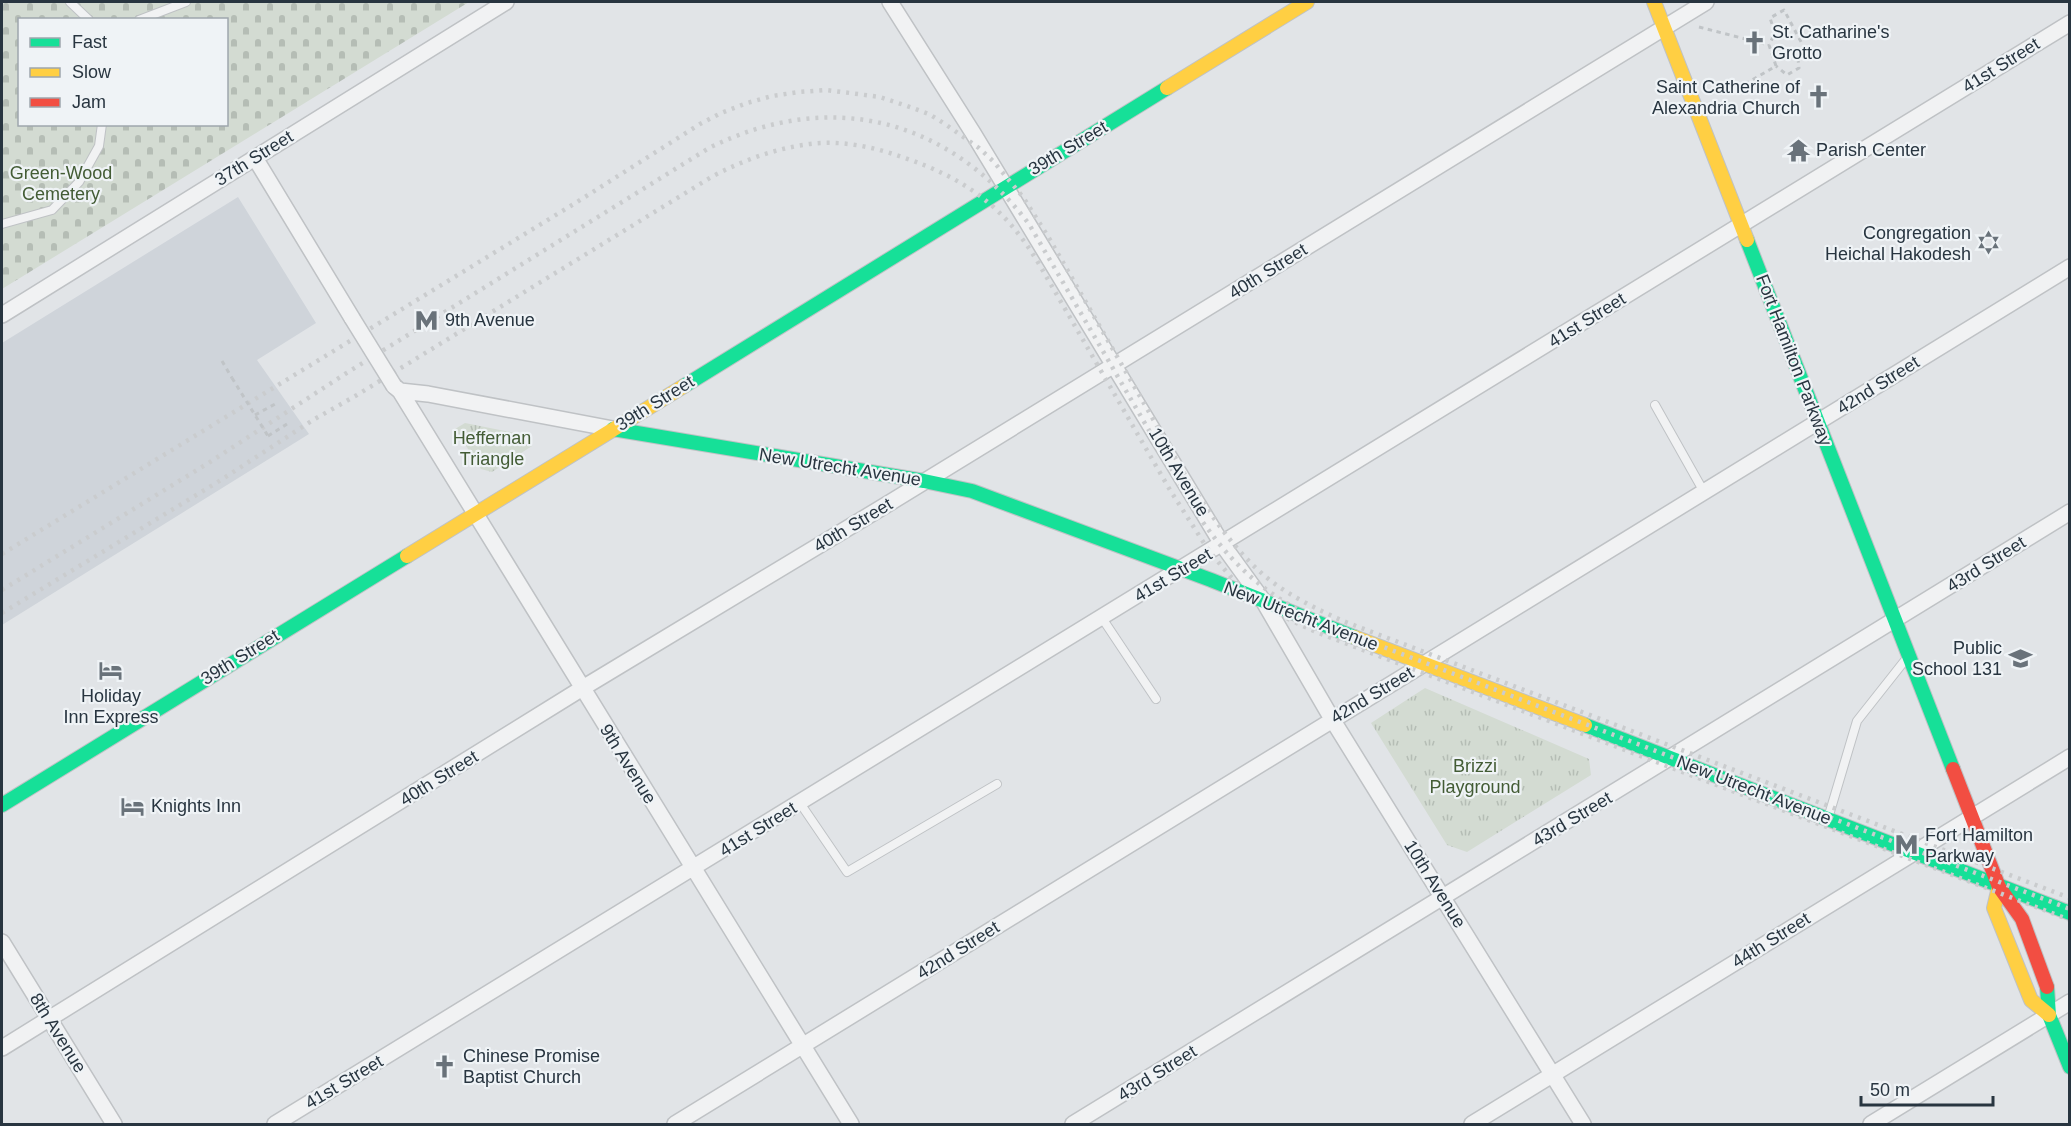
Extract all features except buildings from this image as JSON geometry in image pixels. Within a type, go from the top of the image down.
[{"type":"main road","name":"39th Street","points":[[2,805],[1307,2]]},
{"type":"main road","name":"Fort Hamilton Parkway","points":[[1654,2],[1999,887],[2022,919],[2048,989],[2049,1015],[2070,1067]]},
{"type":"main road","name":"New Utrecht Avenue","points":[[613,429],[972,491],[1828,818],[2070,913]]},
{"type":"main road","name":"Fort Hamilton Parkway","points":[[1999,887],[1994,908],[2031,1000],[2049,1015]]},
{"type":"street","name":"37th Street","points":[[2,315],[507,2]]},
{"type":"street","name":"40th Street","points":[[2,1048],[581,689],[1706,2]]},
{"type":"street","name":"10th Avenue","points":[[897,4],[1222,544],[1263,602],[1332,719],[1583,1125]]},
{"type":"street","name":"41st Street","points":[[275,1125],[2070,23]]},
{"type":"street","name":"9th Avenue","points":[[255,158],[331,285],[397,388],[850,1125]]},
{"type":"street","name":"42nd Street","points":[[675,1125],[2070,267]]},
{"type":"street","name":"New Utrecht Avenue","points":[[397,388],[613,429]]},
{"type":"street","name":"43rd Street","points":[[1073,1125],[2070,512]]},
{"type":"street","name":"44th Street","points":[[1472,1125],[2070,757]]},
{"type":"street","name":"8th Avenue","points":[[2,942],[114,1125]]},
{"type":"street","points":[[1871,1125],[2070,1002]]},
{"type":"lane","points":[[70,2],[87,18]]},
{"type":"lane","points":[[144,18],[186,2]]},
{"type":"lane","points":[[2,224],[52,210],[79,182],[99,146],[102,126]]},
{"type":"lane","points":[[1655,405],[1704,492]]},
{"type":"lane","points":[[1102,618],[1156,699]]},
{"type":"lane","points":[[1828,818],[1857,721],[1909,656]]},
{"type":"lane","points":[[800,803],[847,872],[997,784]]},
{"type":"path","points":[[1784,10],[1807,53],[1798,59],[1799,68],[1787,75],[1776,66],[1769,45],[1774,33],[1770,18],[1784,10]]},
{"type":"path","points":[[1699,27],[1769,45]]},
{"type":"path","points":[[1745,84],[1776,66]]},
{"type":"path","points":[[222,361],[268,436],[287,424]]},
{"type":"path","points":[[255,416],[277,403]]},
{"type":"shaded area","points":[[238,197],[316,323],[257,360],[309,434],[2,625],[2,343]]},
{"type":"green space","name":"Green-Wood Cemetery","points":[[2,2],[469,2],[2,289]]},
{"type":"green space","name":"Heffernan Triangle","points":[[465,423],[525,435],[532,446],[492,472],[481,469],[455,429]]},
{"type":"green space","name":"Brizzi Playground","points":[[1425,688],[1589,759],[1591,775],[1467,852],[1447,845],[1371,723]]},
{"type":"railway","points":[[2,554],[721,113],[772,96],[799,92],[826,90],[880,97],[929,114],[945,124],[993,161],[1023,197],[1049,238],[1188,480],[1224,532],[1254,567],[1284,590],[1343,621],[2070,898]]},
{"type":"railway","points":[[2,590],[709,148],[754,130],[799,120],[842,118],[884,124],[924,138],[962,159],[997,188],[1029,224],[1200,518],[1245,572],[1278,598],[1339,630],[2070,909]]},
{"type":"railway","points":[[2,613],[713,176],[757,157],[791,147],[815,143],[841,143],[890,153],[925,165],[964,185],[981,197],[1012,226],[1039,264],[1170,490],[1209,551],[1230,576],[1252,596],[1286,618],[1316,632],[2070,920]]},
{"type":"traffic: fast","points":[[684,386],[1167,88]]},
{"type":"traffic: fast","points":[[1747,240],[1953,769]]},
{"type":"traffic: fast","points":[[613,429],[972,491],[1211,580],[1354,637]]},
{"type":"traffic: fast","points":[[2,805],[407,556]]},
{"type":"traffic: fast","points":[[1585,725],[2070,913]]},
{"type":"traffic: fast","points":[[2047,987],[2049,1015],[2070,1067]]},
{"type":"traffic: slow","points":[[1167,88],[1307,2]]},
{"type":"traffic: slow","points":[[1654,2],[1747,240]]},
{"type":"traffic: slow","points":[[407,556],[684,386]]},
{"type":"traffic: slow","points":[[1354,637],[1585,725]]},
{"type":"traffic: slow","points":[[1999,887],[1994,908],[2031,1000],[2049,1015]]},
{"type":"traffic: jam","points":[[1953,769],[1999,887],[2022,919],[2047,987]]},
{"type":"place","name":"St. Catharine's Grotto","points":[[1754,42]]},
{"type":"place","name":"Saint Catherine of Alexandria Church","points":[[1818,97]]},
{"type":"place","name":"Parish Center","points":[[1798,150]]},
{"type":"place","name":"Congregation Heichal Hakodesh","points":[[1989,243]]},
{"type":"place","name":"9th Avenue","points":[[427,320]]},
{"type":"place","name":"Public School 131","points":[[2020,658]]},
{"type":"place","name":"Holiday Inn Express","points":[[111,670]]},
{"type":"place","name":"Knights Inn","points":[[133,806]]},
{"type":"place","name":"Fort Hamilton Parkway","points":[[1907,845]]},
{"type":"place","name":"Chinese Promise Baptist Church","points":[[445,1066]]}]
